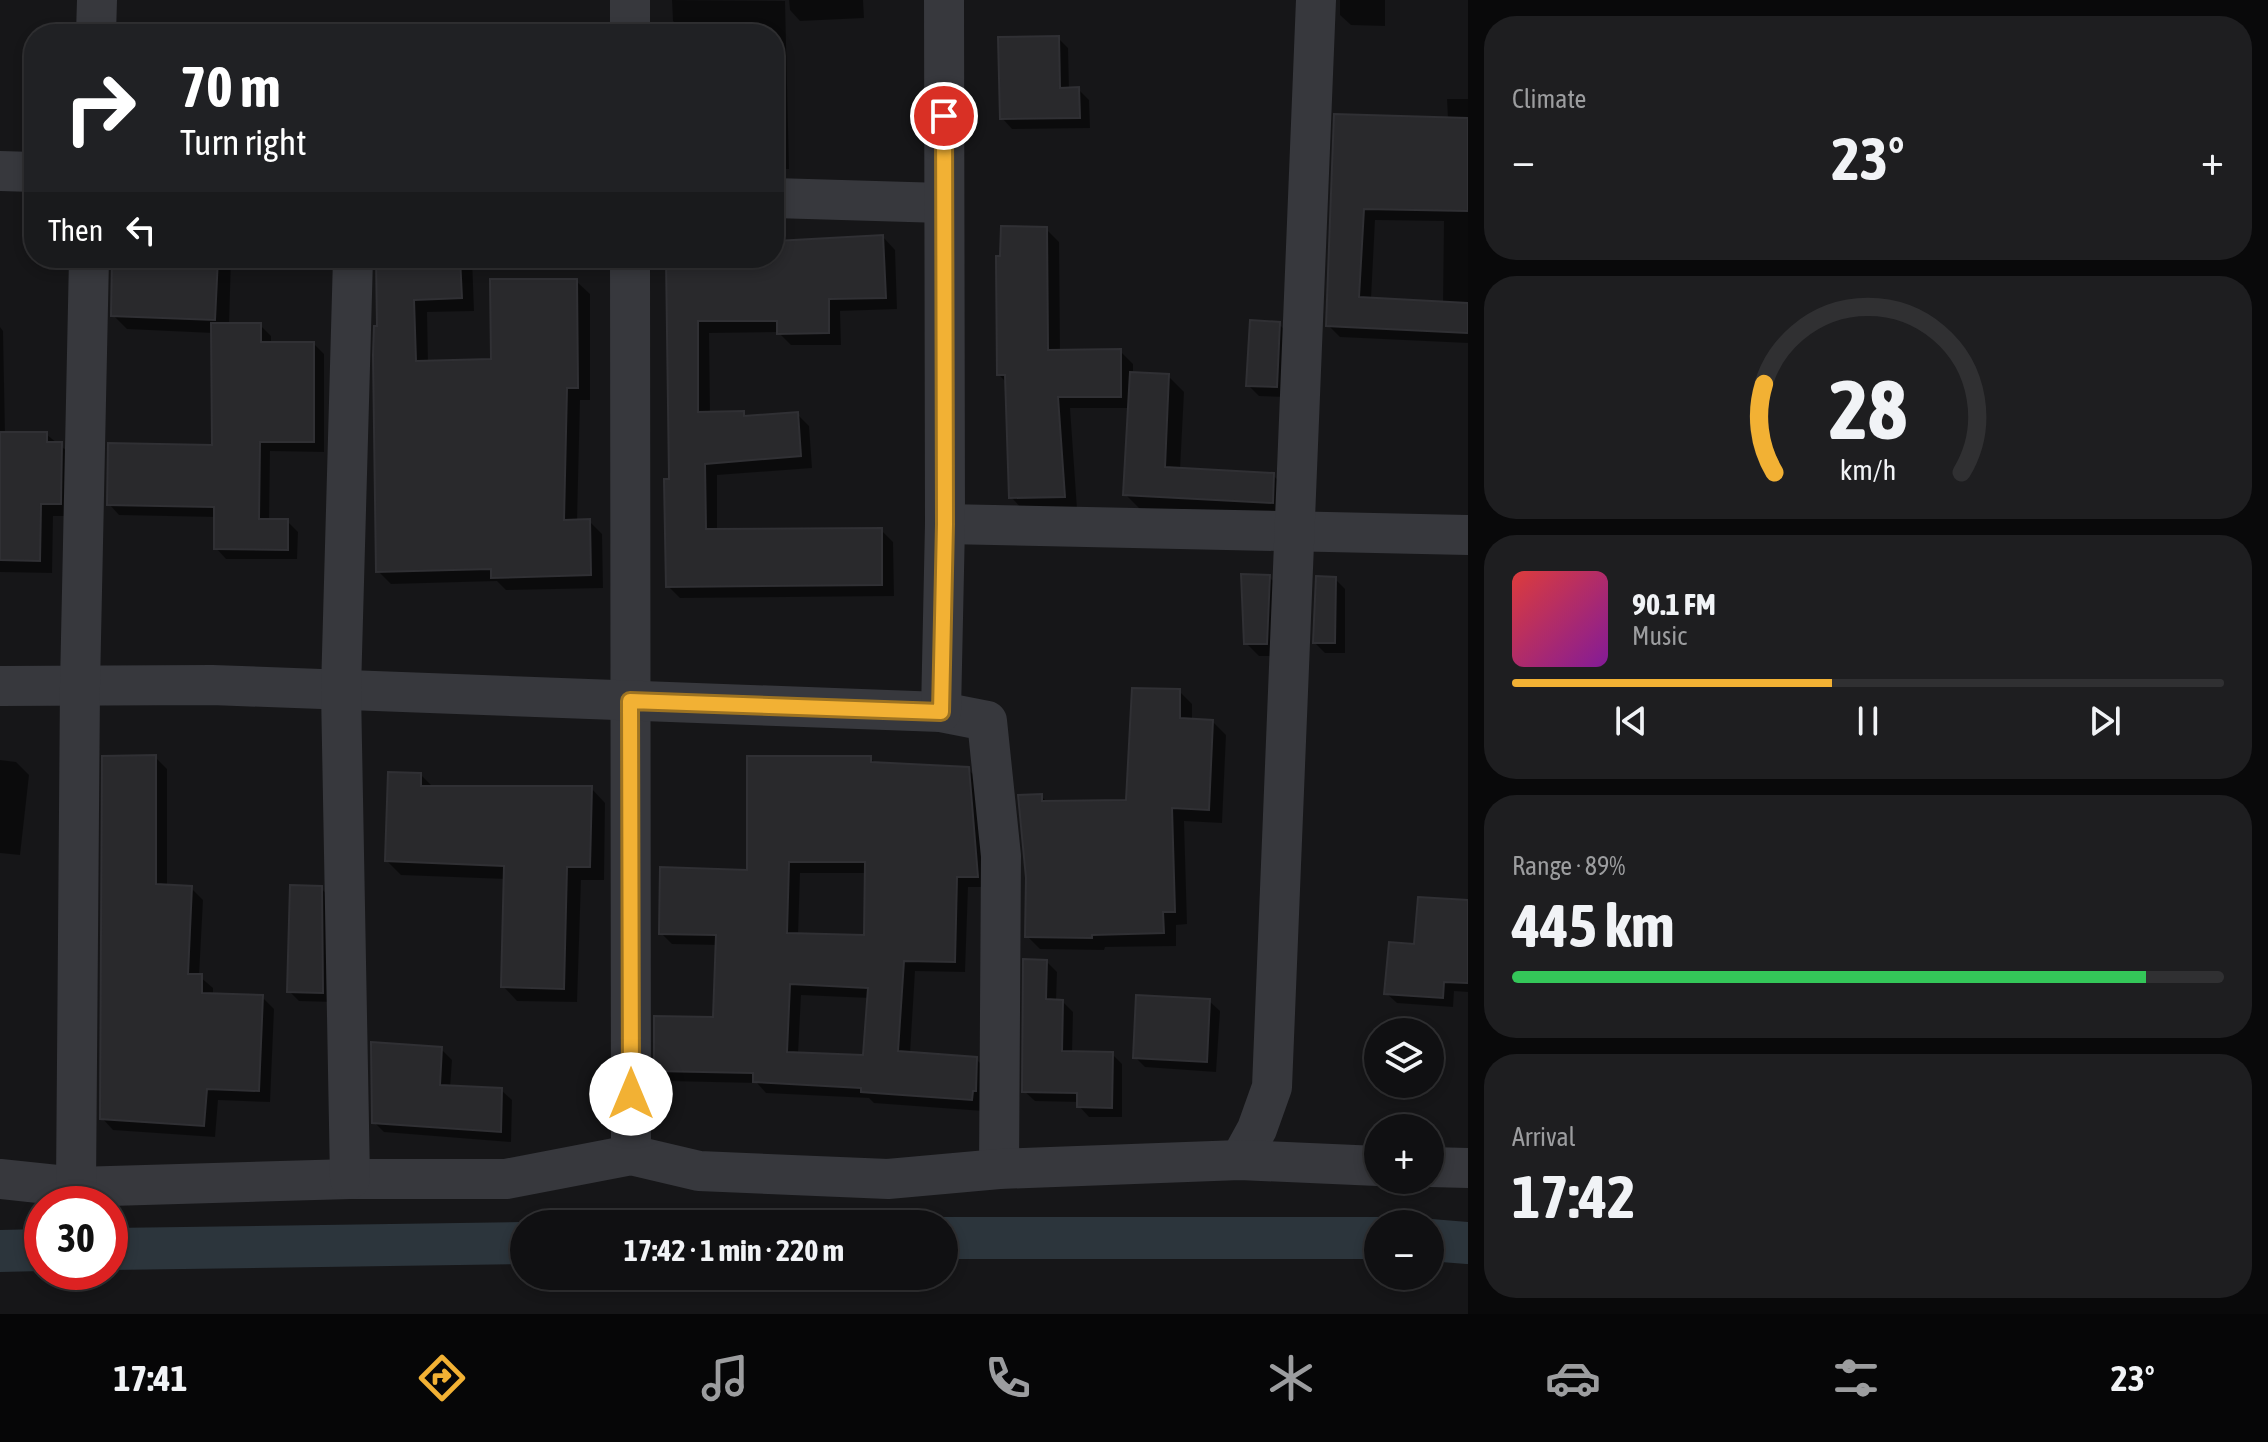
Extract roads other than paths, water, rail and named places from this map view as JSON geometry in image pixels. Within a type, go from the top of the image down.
[{"type":"street","points":[[96,24],[97,0]]},
{"type":"street","points":[[630,0],[630,24]]},
{"type":"street","points":[[941,712],[945,524],[944,0]]},
{"type":"street","points":[[1240,1160],[1257,1129],[1272,1087],[1316,0]]},
{"type":"street","points":[[0,171],[24,172]]},
{"type":"street","points":[[784,198],[943,203]]},
{"type":"street","points":[[76,1186],[80,686],[89,268]]},
{"type":"street","points":[[350,1179],[341,690],[353,268]]},
{"type":"street","points":[[630,268],[631,1155]]},
{"type":"street","points":[[945,524],[1468,535]]},
{"type":"street","points":[[0,686],[212,685],[941,712],[987,721],[1001,856],[999,1169]]},
{"type":"street","points":[[110,1186],[350,1179],[506,1179],[631,1155],[699,1171],[888,1179],[999,1169],[1240,1160],[1364,1165]]},
{"type":"street","points":[[1444,1167],[1468,1168]]},
{"type":"street","points":[[0,1179],[66,1186]]},
{"type":"waterway","points":[[958,1238],[1364,1238]]},
{"type":"waterway","points":[[1444,1241],[1468,1243]]},
{"type":"waterway","points":[[128,1249],[510,1243]]},
{"type":"waterway","points":[[0,1251],[24,1250]]}]
